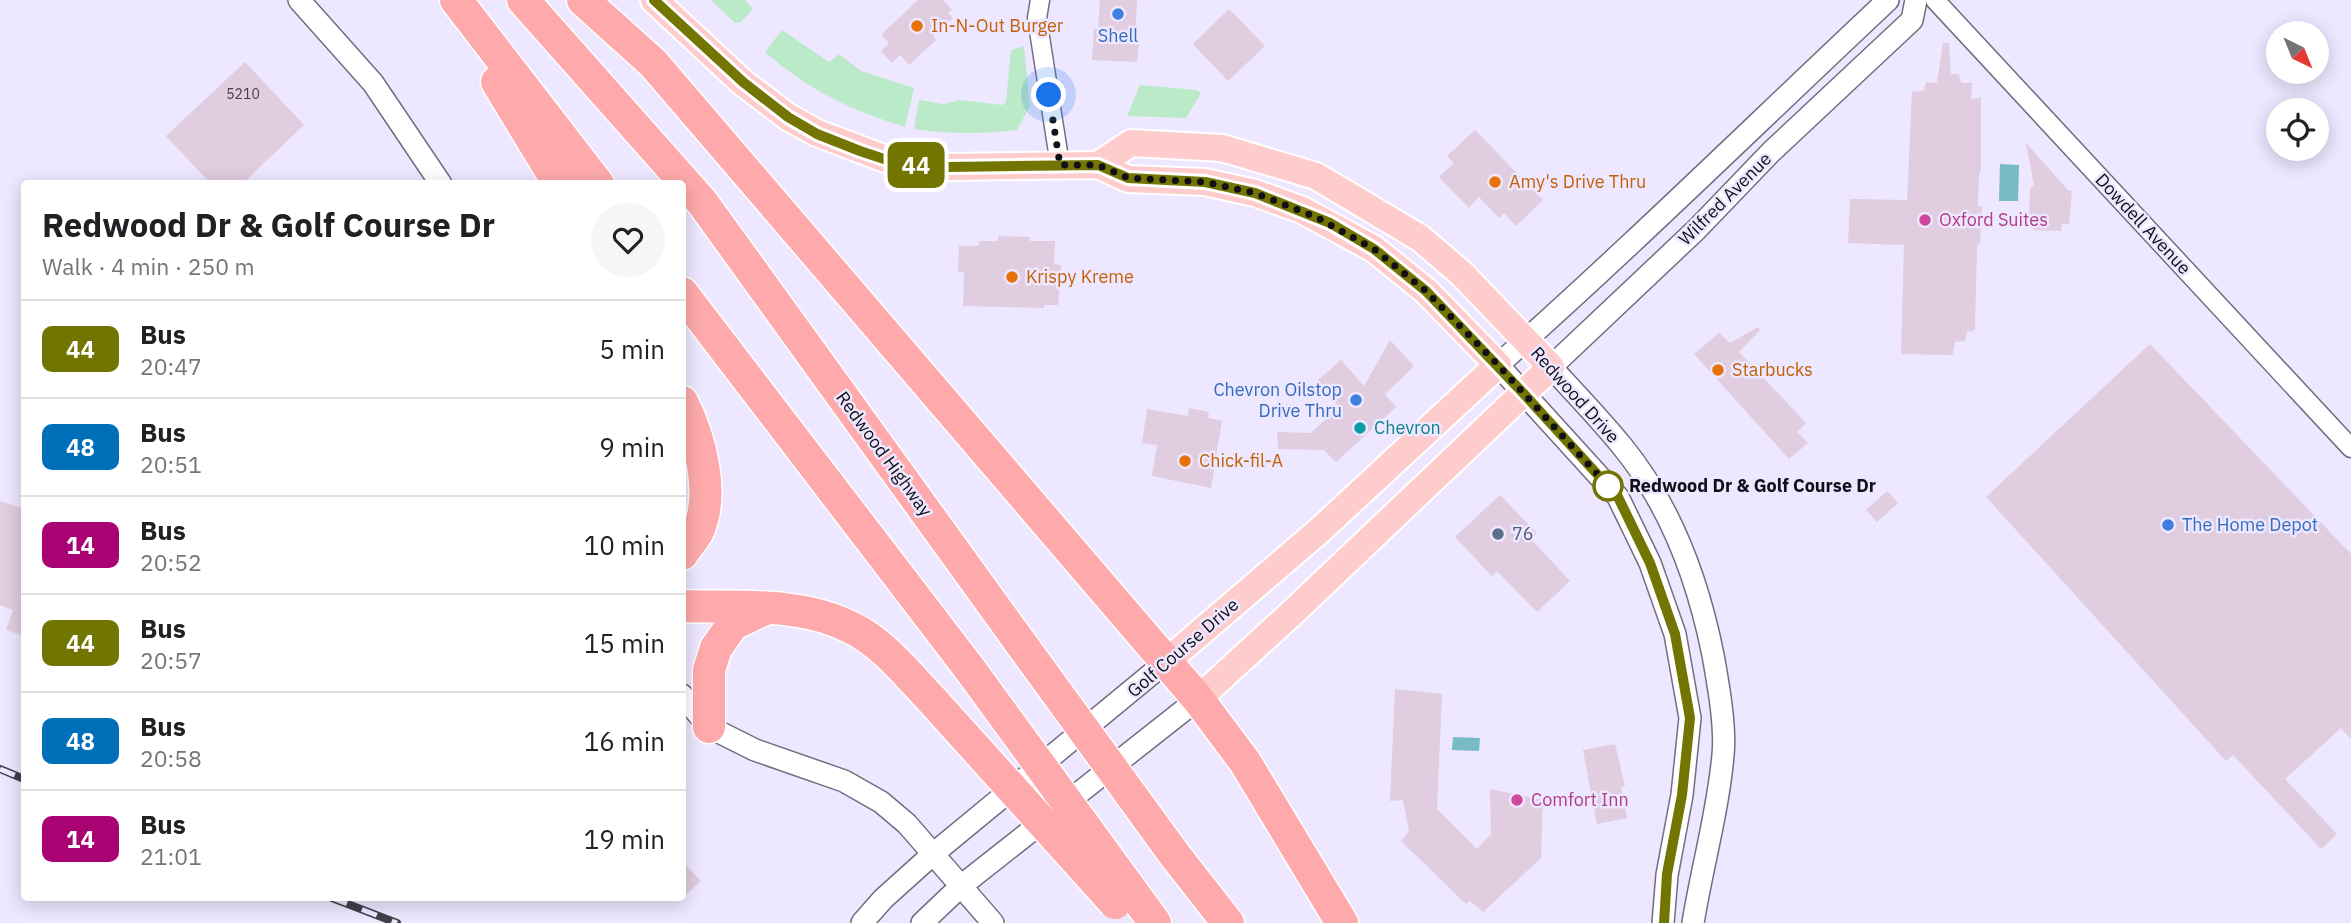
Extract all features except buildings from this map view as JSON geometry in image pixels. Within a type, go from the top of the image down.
[{"type":"highway","points":[[447,0],[557,180]]},
{"type":"highway","points":[[456,0],[595,180]]},
{"type":"highway","name":"Redwood Highway","points":[[523,0],[683,180]]},
{"type":"highway","points":[[583,0],[653,63],[1198,699],[1245,762],[1342,923]]},
{"type":"highway","name":"Redwood Highway","points":[[686,184],[702,202],[1174,854],[1228,923]]},
{"type":"highway","points":[[686,298],[969,668],[1127,905]]},
{"type":"highway","points":[[686,410],[694,425],[704,461],[704,503],[688,539]]},
{"type":"highway","points":[[686,606],[766,609],[777,607],[816,613],[854,628],[890,656],[1127,905],[1154,923]]},
{"type":"highway","points":[[709,727],[709,670],[716,648],[733,624],[766,609]]},
{"type":"main road","name":"Redwood Drive","points":[[654,0],[743,82],[788,117],[817,134],[899,164],[937,167],[1098,165],[1128,178],[1205,182],[1255,193],[1330,223],[1374,249],[1426,291],[1498,365]]},
{"type":"main road","name":"Redwood Drive","points":[[1098,165],[1131,143],[1222,148],[1315,176],[1420,238],[1462,274],[1551,367]]},
{"type":"main road","name":"Golf Course Drive","points":[[1166,662],[1320,530],[1498,365]]},
{"type":"main road","name":"Wilfred Avenue","points":[[1524,394],[1551,367]]},
{"type":"main road","points":[[1198,699],[1524,394]]},
{"type":"street","points":[[299,0],[373,83],[439,180]]},
{"type":"street","points":[[1040,0],[1037,19],[1060,165]]},
{"type":"street","name":"Wilfred Avenue","points":[[1498,365],[1622,253],[1888,0]]},
{"type":"street","name":"Wilfred Avenue","points":[[1551,367],[1912,20],[1916,0]]},
{"type":"street","name":"Dowdell Avenue","points":[[1935,0],[2351,448]]},
{"type":"street","name":"Redwood Drive","points":[[1498,365],[1618,497],[1650,563],[1675,634],[1690,718],[1682,795],[1667,874],[1664,923]]},
{"type":"street","name":"Redwood Drive","points":[[1551,367],[1624,448],[1666,512],[1681,543],[1707,628],[1717,678],[1724,751],[1718,803],[1700,879],[1693,923]]},
{"type":"street","points":[[1675,634],[1707,628]]},
{"type":"street","name":"Golf Course Drive","points":[[862,923],[883,899],[933,854],[1166,662]]},
{"type":"street","points":[[922,923],[961,886],[1198,699]]},
{"type":"street","points":[[686,700],[709,727],[755,750],[844,781],[881,802],[907,824],[993,923]]},
{"type":"street","points":[[1667,874],[1700,879]]},
{"type":"shaded area","points":[[711,0],[745,0],[753,9],[741,22],[735,23]]},
{"type":"shaded area","points":[[782,30],[829,62],[839,54],[861,71],[914,88],[905,127],[831,97],[782,66],[765,52]]},
{"type":"shaded area","points":[[1024,46],[1030,106],[1017,130],[966,133],[914,129],[919,100],[943,104],[961,100],[1002,105],[1006,102],[1011,50]]},
{"type":"shaded area","points":[[1140,85],[1196,90],[1201,93],[1186,118],[1127,116]]},
{"type":"shaded area","points":[[2000,164],[2019,165],[2018,201],[1999,201]]},
{"type":"shaded area","points":[[1453,737],[1480,738],[1479,751],[1452,750]]},
{"type":"railway","points":[[0,769],[21,778]]},
{"type":"railway","points":[[340,901],[397,923]]},
{"type":"bus line","name":"44","points":[[654,0],[743,82],[788,117],[817,134],[860,151],[899,164],[948,167],[1098,165],[1128,178],[1205,182],[1255,193],[1330,223],[1374,249],[1426,291],[1618,497],[1650,563],[1675,634],[1690,718],[1682,795],[1667,874],[1664,923]]},
{"type":"place","name":"Shell","points":[[1118,14]]},
{"type":"place","name":"In-N-Out Burger","points":[[917,26]]},
{"type":"place","name":"Amy's Drive Thru","points":[[1495,182]]},
{"type":"place","name":"Oxford Suites","points":[[1925,220]]},
{"type":"place","name":"Krispy Kreme","points":[[1012,277]]},
{"type":"place","name":"Starbucks","points":[[1718,370]]},
{"type":"place","name":"Chevron Oilstop Drive Thru","points":[[1356,400]]},
{"type":"place","name":"Chevron","points":[[1360,428]]},
{"type":"place","name":"Chick-fil-A","points":[[1185,461]]},
{"type":"place","name":"Redwood Dr & Golf Course Dr","points":[[1608,486]]},
{"type":"place","name":"The Home Depot","points":[[2168,525]]},
{"type":"place","name":"76","points":[[1498,534]]},
{"type":"place","name":"Comfort Inn","points":[[1517,800]]},
{"type":"route","points":[[1049,95],[1060,165],[1098,165],[1128,178],[1205,182],[1255,193],[1330,223],[1374,249],[1426,291],[1498,365],[1608,486]]}]
